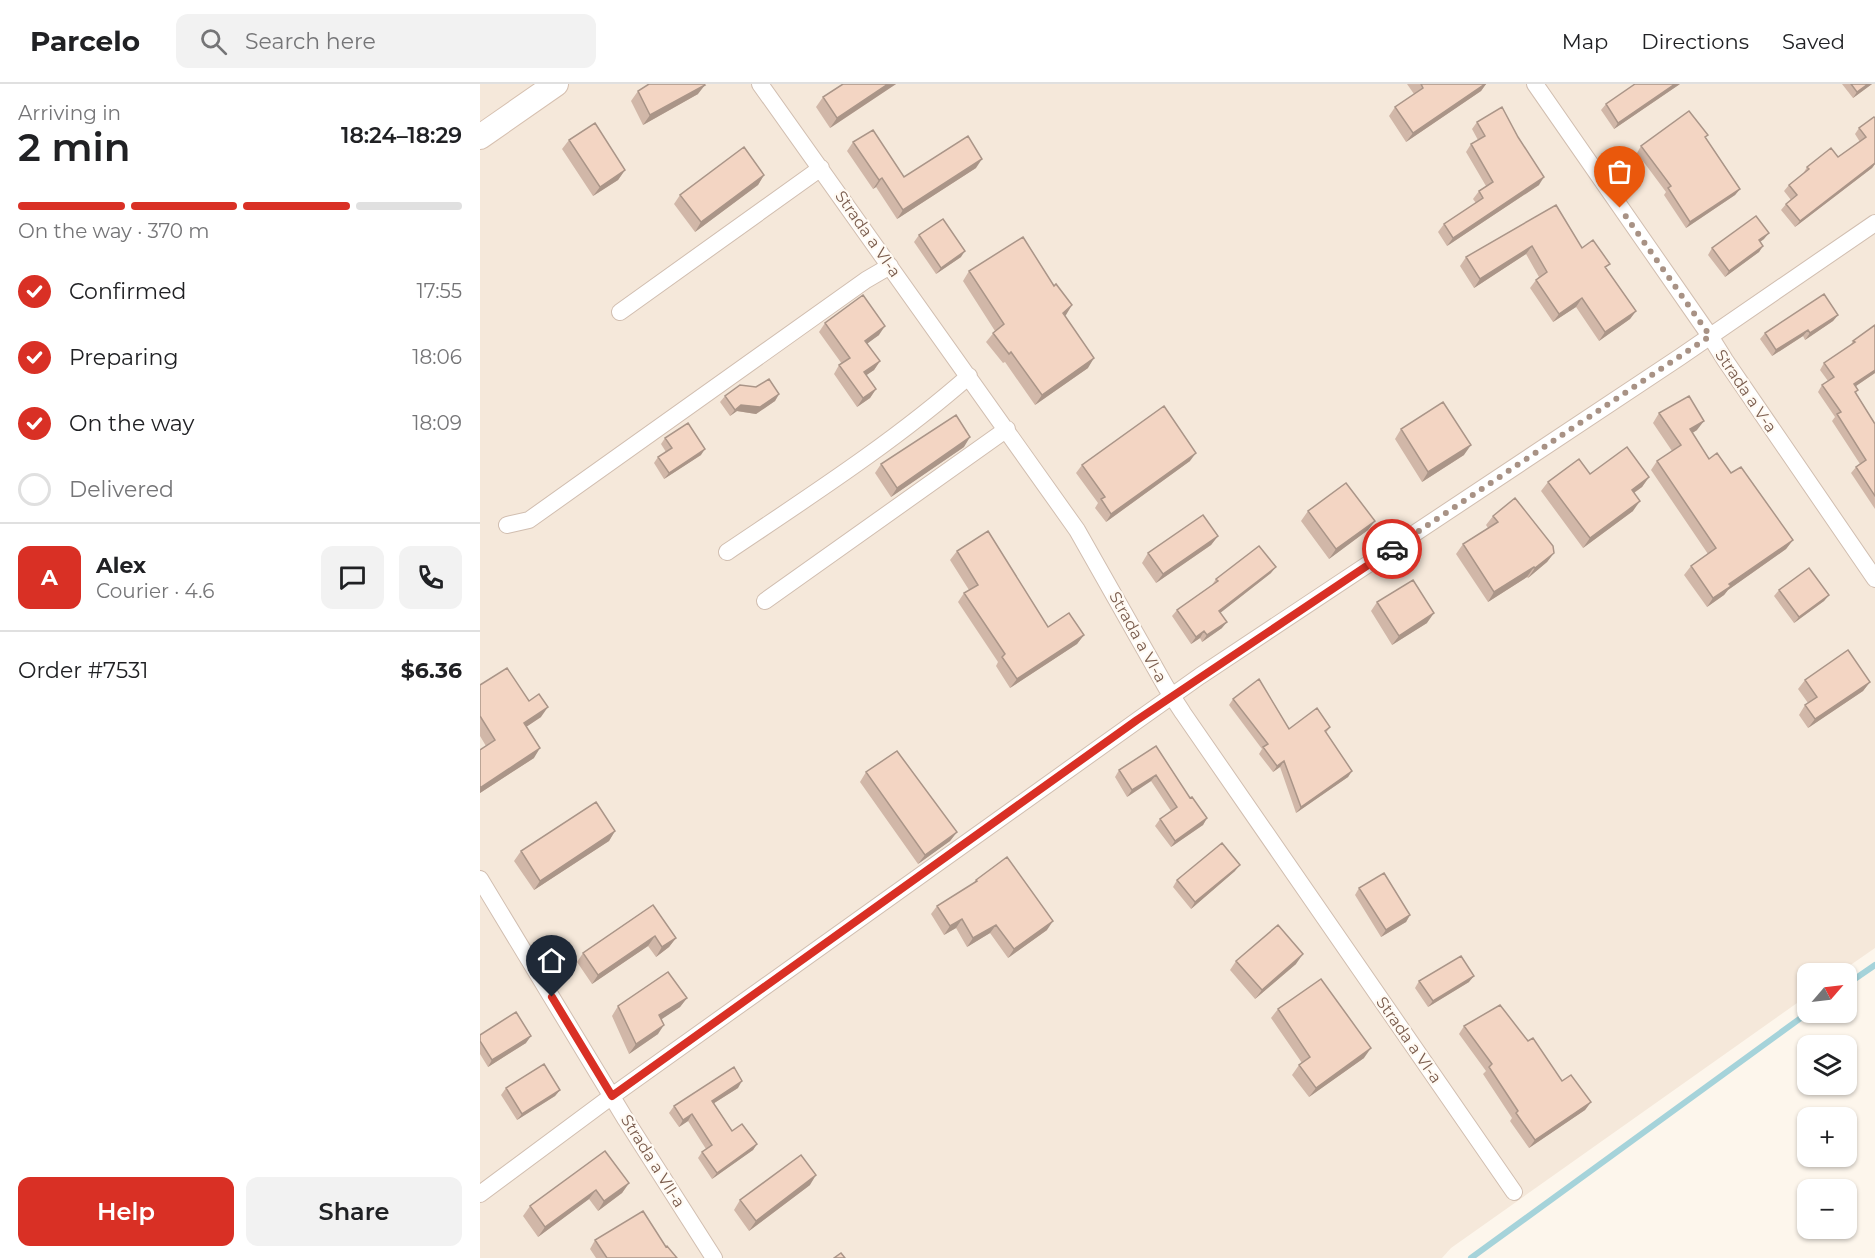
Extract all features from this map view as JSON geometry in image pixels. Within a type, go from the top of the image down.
[{"type":"street","points":[[480,137],[556,84]]},
{"type":"street","name":"Strada a VI-a","points":[[760,84],[1077,530],[1172,696],[1514,1192]]},
{"type":"street","name":"Strada a V-a","points":[[1535,84],[1875,579]]},
{"type":"street","points":[[620,312],[821,168]]},
{"type":"street","points":[[480,1194],[612,1096],[1172,696],[1875,223]]},
{"type":"street","points":[[507,525],[529,520],[857,286],[890,266]]},
{"type":"street","points":[[728,552],[846,472],[944,398],[969,376]]},
{"type":"street","points":[[765,601],[1007,429]]},
{"type":"street","name":"Strada a VII-a","points":[[480,879],[714,1258]]},
{"type":"shaded area","points":[[480,84],[1875,84],[1875,948],[1853,963],[1797,963],[1797,1003],[1451,1248],[1442,1258],[480,1258]]},
{"type":"building","points":[[649,84],[705,85],[650,115],[638,91]]},
{"type":"building","points":[[843,84],[888,84],[837,118],[823,97]]},
{"type":"building","points":[[1421,84],[1485,84],[1413,133],[1395,107],[1423,88]]},
{"type":"building","points":[[1635,84],[1675,84],[1618,123],[1606,104]]},
{"type":"building","points":[[1851,84],[1868,84],[1857,92]]},
{"type":"building","points":[[1502,107],[1544,177],[1453,238],[1444,224],[1483,198],[1479,191],[1493,182],[1471,144],[1485,136],[1477,122]]},
{"type":"building","points":[[1689,111],[1708,135],[1705,137],[1740,189],[1690,222],[1668,188],[1671,186],[1641,146]]},
{"type":"building","points":[[1874,117],[1875,163],[1800,221],[1786,204],[1797,195],[1789,185],[1831,148],[1838,157],[1866,137],[1859,128]]},
{"type":"building","points":[[595,123],[625,170],[600,187],[569,140]]},
{"type":"building","points":[[873,130],[904,177],[968,136],[982,159],[903,210],[882,178],[879,180],[853,142]]},
{"type":"building","points":[[744,147],[764,175],[701,222],[680,195]]},
{"type":"building","points":[[1556,205],[1582,248],[1593,240],[1610,264],[1605,267],[1636,311],[1605,332],[1582,298],[1559,314],[1536,280],[1547,272],[1532,246],[1480,279],[1466,257]]},
{"type":"building","points":[[1756,216],[1769,233],[1759,240],[1763,246],[1729,271],[1712,248]]},
{"type":"building","points":[[943,219],[965,251],[941,268],[919,235]]},
{"type":"building","points":[[1023,237],[1054,286],[1056,284],[1072,305],[1063,313],[1094,358],[1042,395],[1011,352],[1009,354],[993,333],[1004,324],[969,271]]},
{"type":"building","points":[[1824,294],[1838,315],[1810,333],[1808,330],[1776,350],[1765,333]]},
{"type":"building","points":[[863,295],[885,326],[865,341],[880,361],[864,372],[876,389],[863,398],[839,365],[850,358],[825,323]]},
{"type":"building","points":[[1875,325],[1875,370],[1854,384],[1858,390],[1855,392],[1875,424],[1875,496],[1856,467],[1866,460],[1837,414],[1841,412],[1822,385],[1834,377],[1824,363]]},
{"type":"building","points":[[769,379],[779,394],[760,407],[741,405],[735,410],[725,396],[740,385],[756,387]]},
{"type":"building","points":[[1689,396],[1704,421],[1690,429],[1709,459],[1717,453],[1731,473],[1741,467],[1793,540],[1729,584],[1731,586],[1713,598],[1691,566],[1716,548],[1657,461],[1681,445],[1659,413]]},
{"type":"building","points":[[1443,402],[1471,445],[1428,472],[1401,429]]},
{"type":"building","points":[[1164,406],[1196,453],[1111,514],[1101,499],[1105,497],[1082,465]]},
{"type":"building","points":[[956,415],[970,437],[897,488],[881,464]]},
{"type":"building","points":[[688,423],[705,449],[669,473],[658,457],[672,448],[665,438]]},
{"type":"building","points":[[1627,447],[1649,477],[1632,490],[1640,501],[1590,538],[1548,482],[1579,459],[1590,474]]},
{"type":"building","points":[[1346,483],[1375,521],[1336,549],[1308,511]]},
{"type":"building","points":[[1515,498],[1553,546],[1554,553],[1535,568],[1494,592],[1463,544],[1498,522],[1493,516]]},
{"type":"building","points":[[1203,515],[1218,536],[1163,574],[1148,553]]},
{"type":"building","points":[[988,531],[1048,627],[1069,613],[1084,635],[1017,679],[1002,657],[1005,654],[964,593],[978,585],[957,551]]},
{"type":"building","points":[[1259,546],[1276,567],[1219,611],[1227,622],[1207,635],[1204,631],[1196,637],[1177,610],[1218,581],[1216,579]]},
{"type":"building","points":[[1809,568],[1829,595],[1799,617],[1779,590]]},
{"type":"building","points":[[1413,580],[1434,613],[1399,636],[1377,602]]},
{"type":"building","points":[[1848,650],[1870,682],[1815,719],[1805,705],[1817,697],[1805,680]]},
{"type":"building","points":[[507,668],[529,701],[539,694],[548,707],[524,723],[540,748],[480,788],[480,750],[495,740],[480,716],[480,685]]},
{"type":"building","points":[[1259,679],[1289,729],[1317,708],[1330,727],[1325,731],[1352,771],[1301,807],[1284,761],[1277,766],[1263,747],[1268,744],[1233,699]]},
{"type":"building","points":[[1156,746],[1190,798],[1192,797],[1207,818],[1175,841],[1160,819],[1177,807],[1156,775],[1132,790],[1119,770]]},
{"type":"building","points":[[897,751],[957,832],[925,855],[866,772]]},
{"type":"building","points":[[596,802],[615,831],[540,881],[521,851]]},
{"type":"building","points":[[1222,843],[1240,865],[1195,902],[1177,880]]},
{"type":"building","points":[[1007,857],[1053,921],[1014,949],[996,925],[973,938],[962,919],[950,926],[937,906],[977,881]]},
{"type":"building","points":[[1384,873],[1410,915],[1386,930],[1359,888]]},
{"type":"building","points":[[653,905],[676,938],[662,947],[655,936],[598,975],[583,953]]},
{"type":"building","points":[[1278,925],[1303,954],[1262,990],[1236,961]]},
{"type":"building","points":[[1461,956],[1474,976],[1433,1001],[1419,981]]},
{"type":"building","points":[[668,972],[687,998],[659,1015],[664,1025],[636,1044],[618,1006]]},
{"type":"building","points":[[1321,979],[1371,1048],[1316,1088],[1299,1065],[1310,1057],[1278,1009]]},
{"type":"building","points":[[1500,1005],[1528,1041],[1533,1038],[1562,1081],[1571,1075],[1591,1102],[1535,1140],[1489,1067],[1492,1064],[1464,1026]]},
{"type":"building","points":[[516,1012],[531,1036],[492,1060],[480,1041],[480,1035]]},
{"type":"building","points":[[544,1064],[560,1090],[522,1114],[506,1088]]},
{"type":"building","points":[[734,1067],[742,1081],[712,1101],[732,1131],[742,1124],[757,1144],[717,1173],[702,1152],[712,1145],[692,1114],[683,1120],[674,1106]]},
{"type":"building","points":[[605,1151],[629,1183],[604,1201],[596,1190],[545,1227],[530,1206]]},
{"type":"building","points":[[801,1155],[816,1175],[756,1221],[740,1200]]},
{"type":"building","points":[[643,1211],[666,1247],[677,1258],[607,1258],[595,1240]]},
{"type":"building","points":[[841,1253],[845,1258],[834,1258]]},
{"type":"waterway","points":[[1857,977],[1875,965]]},
{"type":"waterway","points":[[1471,1258],[1797,1021]]},
{"type":"way so far","points":[[1392,549],[1710,336],[1620,208]]},
{"type":"route","points":[[552,997],[612,1096],[1137,720],[1392,549]]}]
